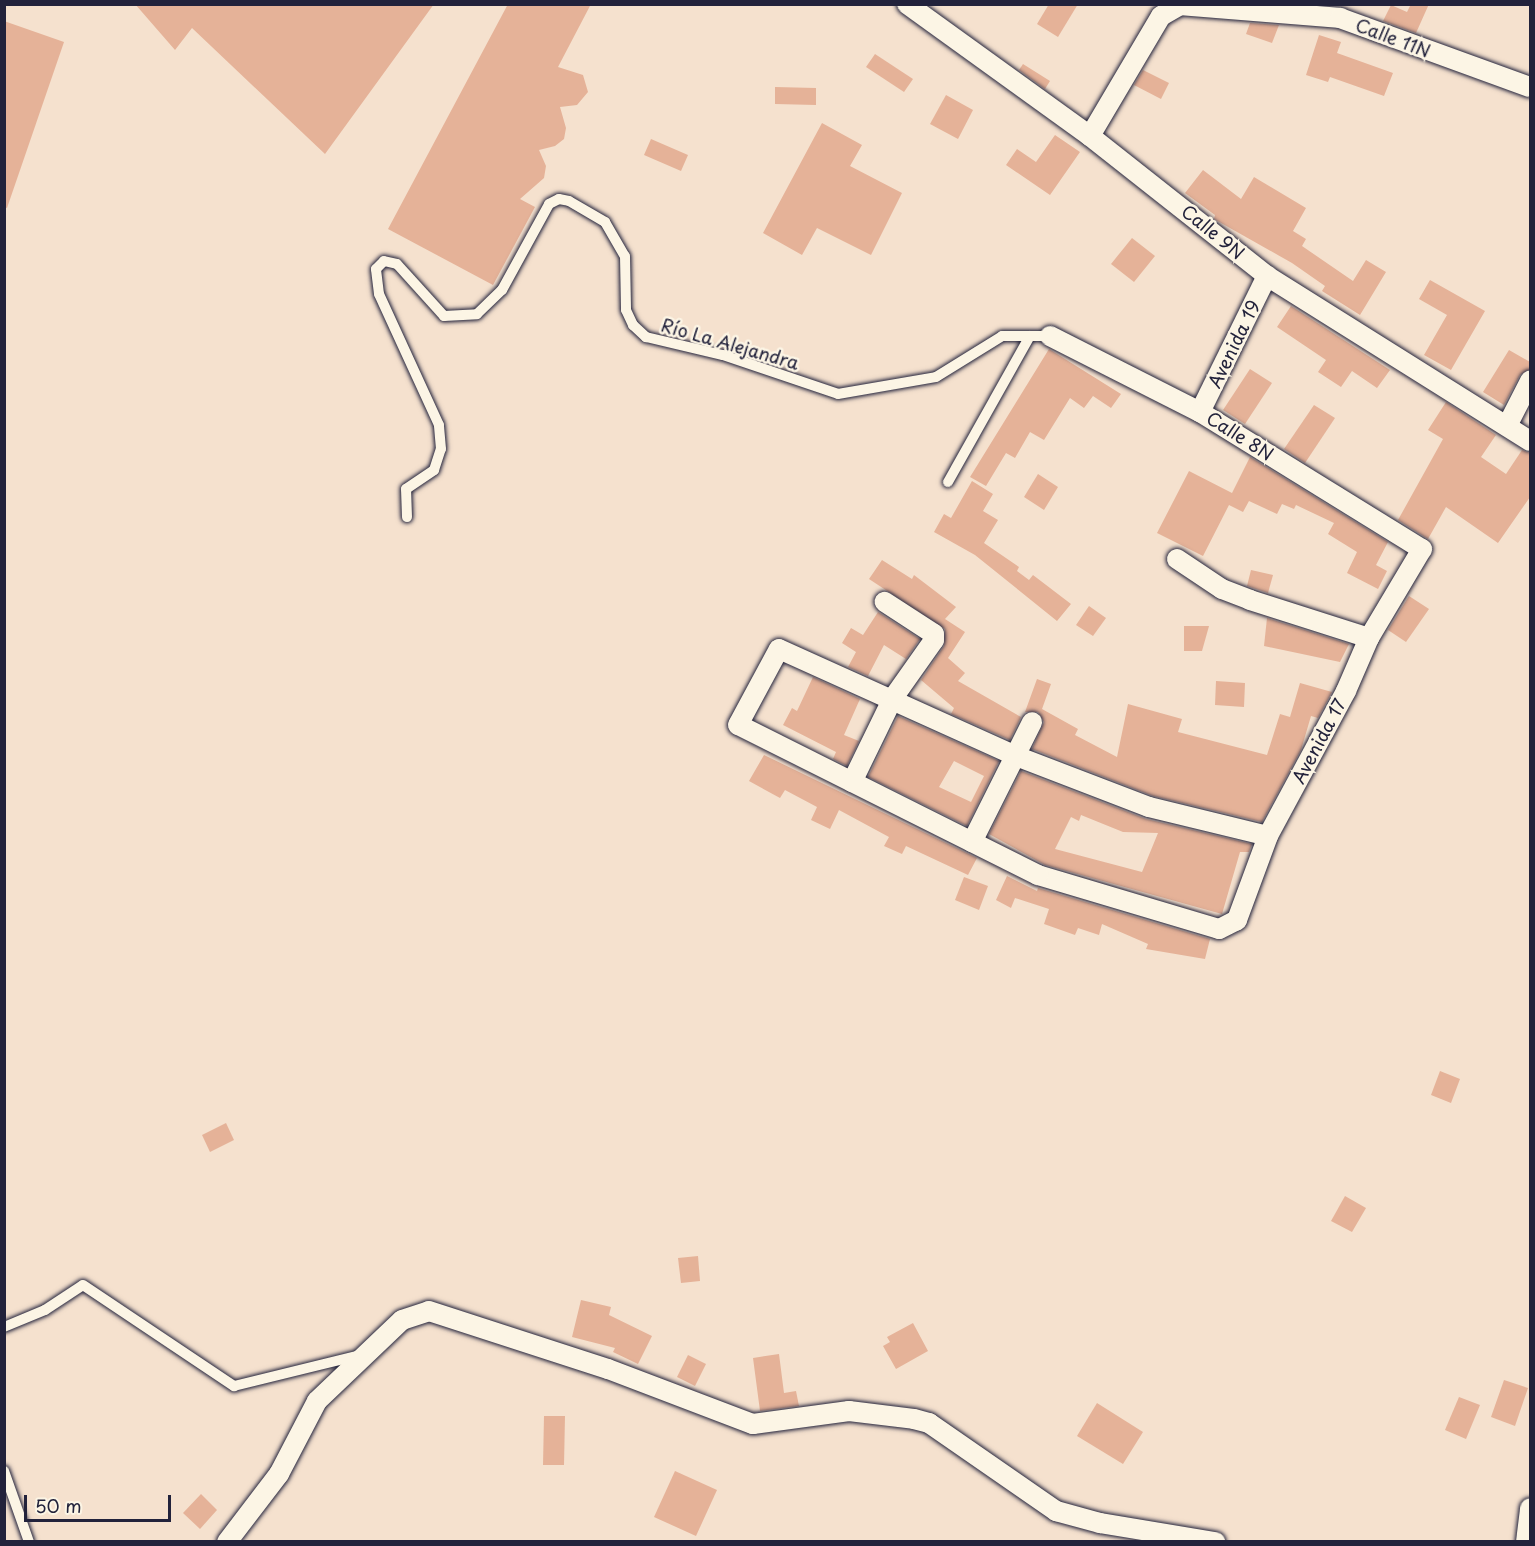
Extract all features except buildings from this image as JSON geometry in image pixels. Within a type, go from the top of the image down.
[{"type":"street","name":"Calle 9N","points":[[907,4],[1090,136],[1267,276],[1530,441]]},
{"type":"street","points":[[1090,136],[1161,16],[1180,5]]},
{"type":"street","name":"Calle 11N","points":[[1180,5],[1340,18],[1530,87]]},
{"type":"street","name":"Avenida 19","points":[[1200,412],[1267,276]]},
{"type":"street","name":"Calle 8N","points":[[1050,336],[1200,412],[1422,549]]},
{"type":"street","points":[[1507,426],[1530,381]]},
{"type":"street","name":"Avenida 17","points":[[972,842],[1038,875],[1219,929],[1237,920],[1268,837],[1346,691],[1369,638],[1422,549]]},
{"type":"street","points":[[1177,558],[1222,589],[1369,638]]},
{"type":"street","points":[[852,782],[893,698],[934,634],[885,602]]},
{"type":"street","points":[[1032,722],[1016,756],[972,842],[738,725],[779,649],[893,698],[1016,756],[1149,807],[1268,837]]},
{"type":"street","points":[[227,1542],[279,1474],[317,1401],[402,1320],[429,1311],[564,1354],[753,1424],[849,1411],[922,1421],[1056,1511],[1100,1523],[1215,1542]]},
{"type":"street","points":[[1526,1542],[1530,1509]]},
{"type":"lane","name":"Río La Alejandra","points":[[406,517],[406,489],[434,470],[441,449],[439,425],[379,294],[376,269],[384,261],[397,264],[444,316],[477,314],[502,290],[549,204],[559,199],[569,201],[605,222],[625,256],[626,310],[633,325],[646,337],[723,355],[838,394],[936,377],[1002,336],[1050,336]]},
{"type":"lane","points":[[948,482],[1030,336]]},
{"type":"lane","points":[[4,1327],[45,1310],[83,1285],[170,1346],[234,1386],[365,1354]]},
{"type":"lane","points":[[4,1471],[29,1542]]}]
